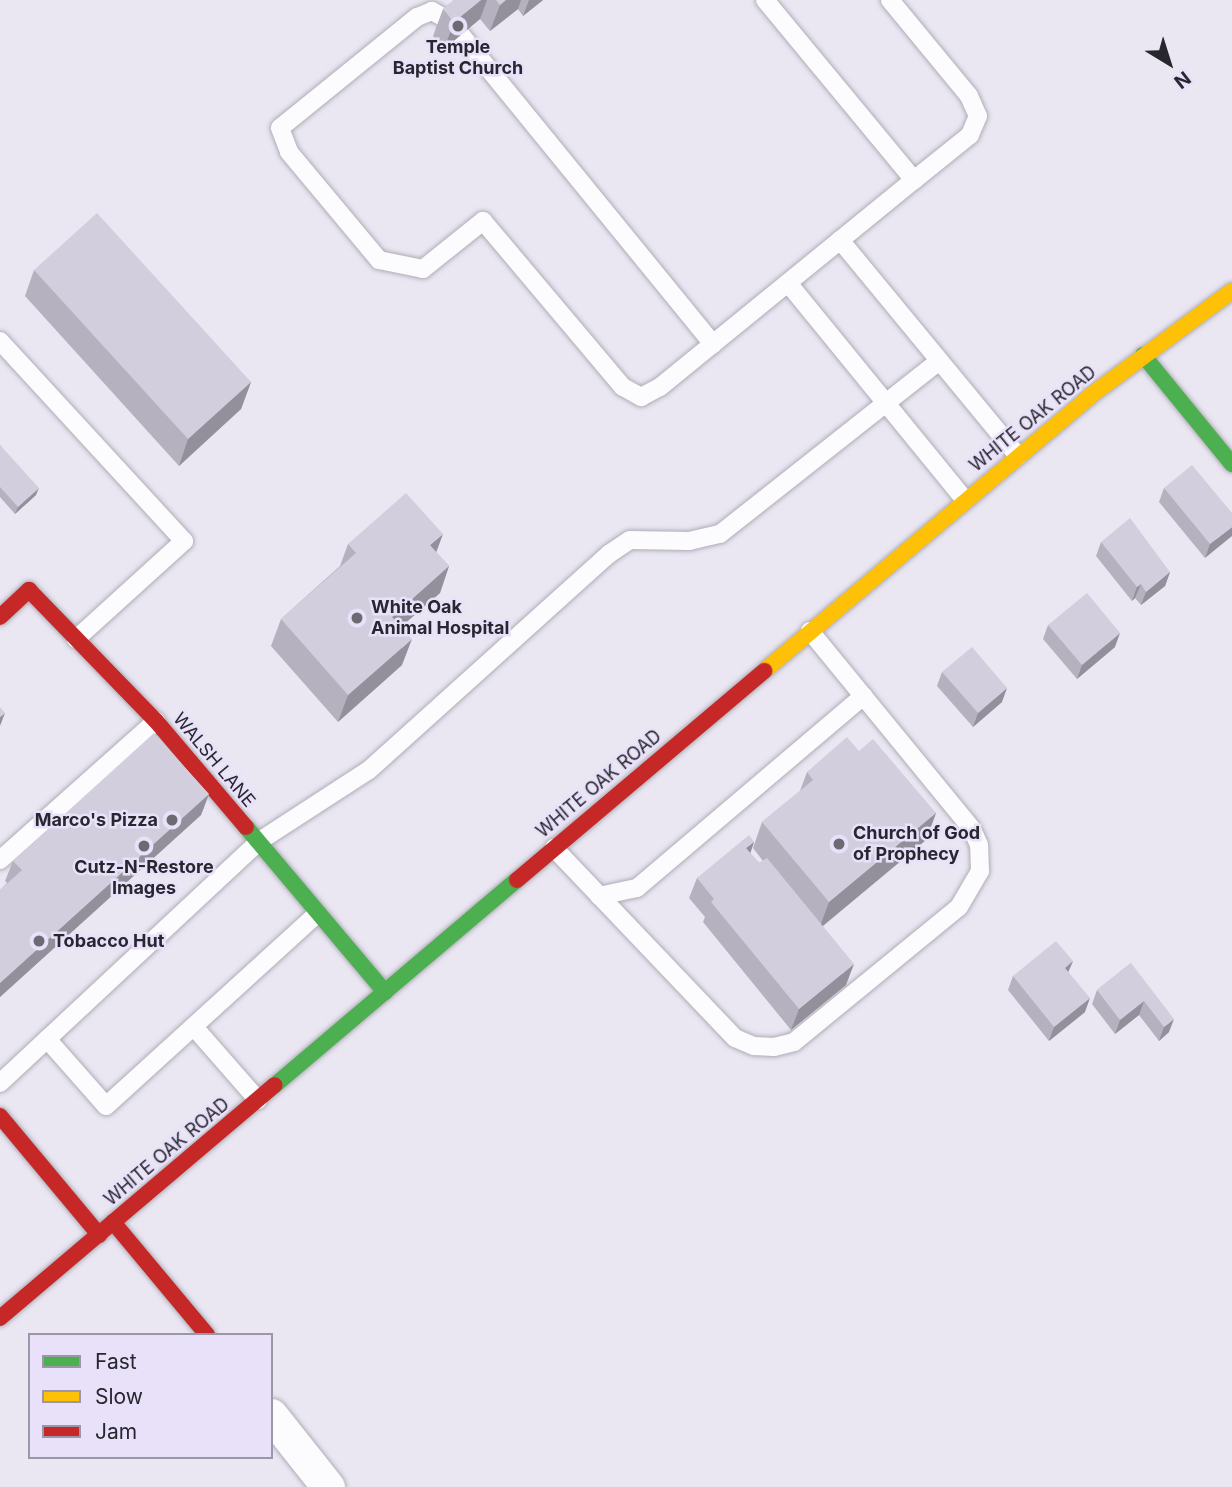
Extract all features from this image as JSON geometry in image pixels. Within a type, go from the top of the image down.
[{"type":"main road","name":"WHITE OAK ROAD","points":[[0,1318],[965,500],[1143,355],[1232,291]]},
{"type":"main road","points":[[1143,355],[1232,464]]},
{"type":"main road","name":"WALSH LANE","points":[[0,617],[29,590],[156,721],[385,992]]},
{"type":"main road","points":[[0,1116],[99,1235]]},
{"type":"main road","points":[[113,1223],[205,1333]]},
{"type":"street","points":[[273,1418],[328,1487]]},
{"type":"lane","points":[[765,0],[914,180]]},
{"type":"lane","points":[[713,344],[456,28],[432,11],[417,17],[280,128],[289,152],[379,260],[423,269],[483,221],[623,387],[640,397],[713,344],[970,135],[978,116],[969,96],[890,0]]},
{"type":"lane","points":[[840,240],[1018,456]]},
{"type":"lane","points":[[788,283],[965,500]]},
{"type":"lane","points":[[0,341],[184,541],[76,639]]},
{"type":"lane","points":[[0,1083],[258,842],[369,770],[609,554],[630,540],[689,541],[720,534],[939,361]]},
{"type":"lane","points":[[554,848],[735,1038],[774,1047],[794,1042],[829,1017],[959,908],[980,871],[979,845],[972,830],[810,631]]},
{"type":"lane","points":[[599,896],[637,888],[863,696]]},
{"type":"lane","points":[[0,860],[156,721]]},
{"type":"lane","points":[[47,1039],[106,1106],[317,914]]},
{"type":"lane","points":[[194,1027],[258,1100]]},
{"type":"building","points":[[454,0],[481,0],[454,22],[443,9]]},
{"type":"building","points":[[97,213],[251,382],[188,439],[34,270]]},
{"type":"building","points":[[0,445],[39,488],[18,507],[0,487]]},
{"type":"building","points":[[1192,465],[1232,513],[1232,527],[1210,544],[1164,488]]},
{"type":"building","name":"White Oak Animal Hospital","points":[[406,493],[443,534],[430,545],[449,566],[392,617],[412,639],[348,695],[281,619],[356,553],[348,544]]},
{"type":"building","points":[[1130,518],[1170,572],[1146,592],[1141,584],[1137,587],[1101,542]]},
{"type":"building","points":[[1087,593],[1120,633],[1082,665],[1048,625]]},
{"type":"building","points":[[972,647],[1007,688],[978,713],[942,672]]},
{"type":"building","points":[[154,733],[209,794],[0,983],[0,890],[22,870],[13,861]]},
{"type":"building","name":"Church of God of Prophecy","points":[[847,737],[859,751],[873,739],[936,813],[829,902],[762,822],[813,780],[807,772]]},
{"type":"building","points":[[749,835],[754,842],[746,848],[759,863],[767,858],[854,964],[799,1009],[711,902],[714,899],[697,878]]},
{"type":"building","points":[[1056,941],[1073,961],[1065,968],[1090,998],[1054,1027],[1013,976]]},
{"type":"building","points":[[1131,963],[1174,1019],[1164,1027],[1144,1001],[1120,1020],[1097,990]]},
{"type":"traffic: fast","points":[[1143,355],[1232,464]]},
{"type":"traffic: fast","points":[[246,827],[385,992]]},
{"type":"traffic: fast","points":[[275,1085],[517,880]]},
{"type":"traffic: slow","points":[[764,671],[1090,396],[1232,291]]},
{"type":"traffic: jam","points":[[0,617],[29,590],[156,721],[246,827]]},
{"type":"traffic: jam","points":[[517,880],[764,671]]},
{"type":"traffic: jam","points":[[0,1318],[275,1085]]},
{"type":"traffic: jam","points":[[0,1116],[99,1235]]},
{"type":"traffic: jam","points":[[113,1222],[205,1333]]},
{"type":"place","name":"Temple Baptist Church","points":[[458,26]]},
{"type":"place","name":"White Oak Animal Hospital","points":[[357,618]]},
{"type":"place","name":"Marco's Pizza","points":[[172,820]]},
{"type":"place","name":"Church of God of Prophecy","points":[[839,844]]},
{"type":"place","name":"Cutz-N-Restore Images","points":[[144,846]]},
{"type":"place","name":"Tobacco Hut","points":[[39,941]]}]
